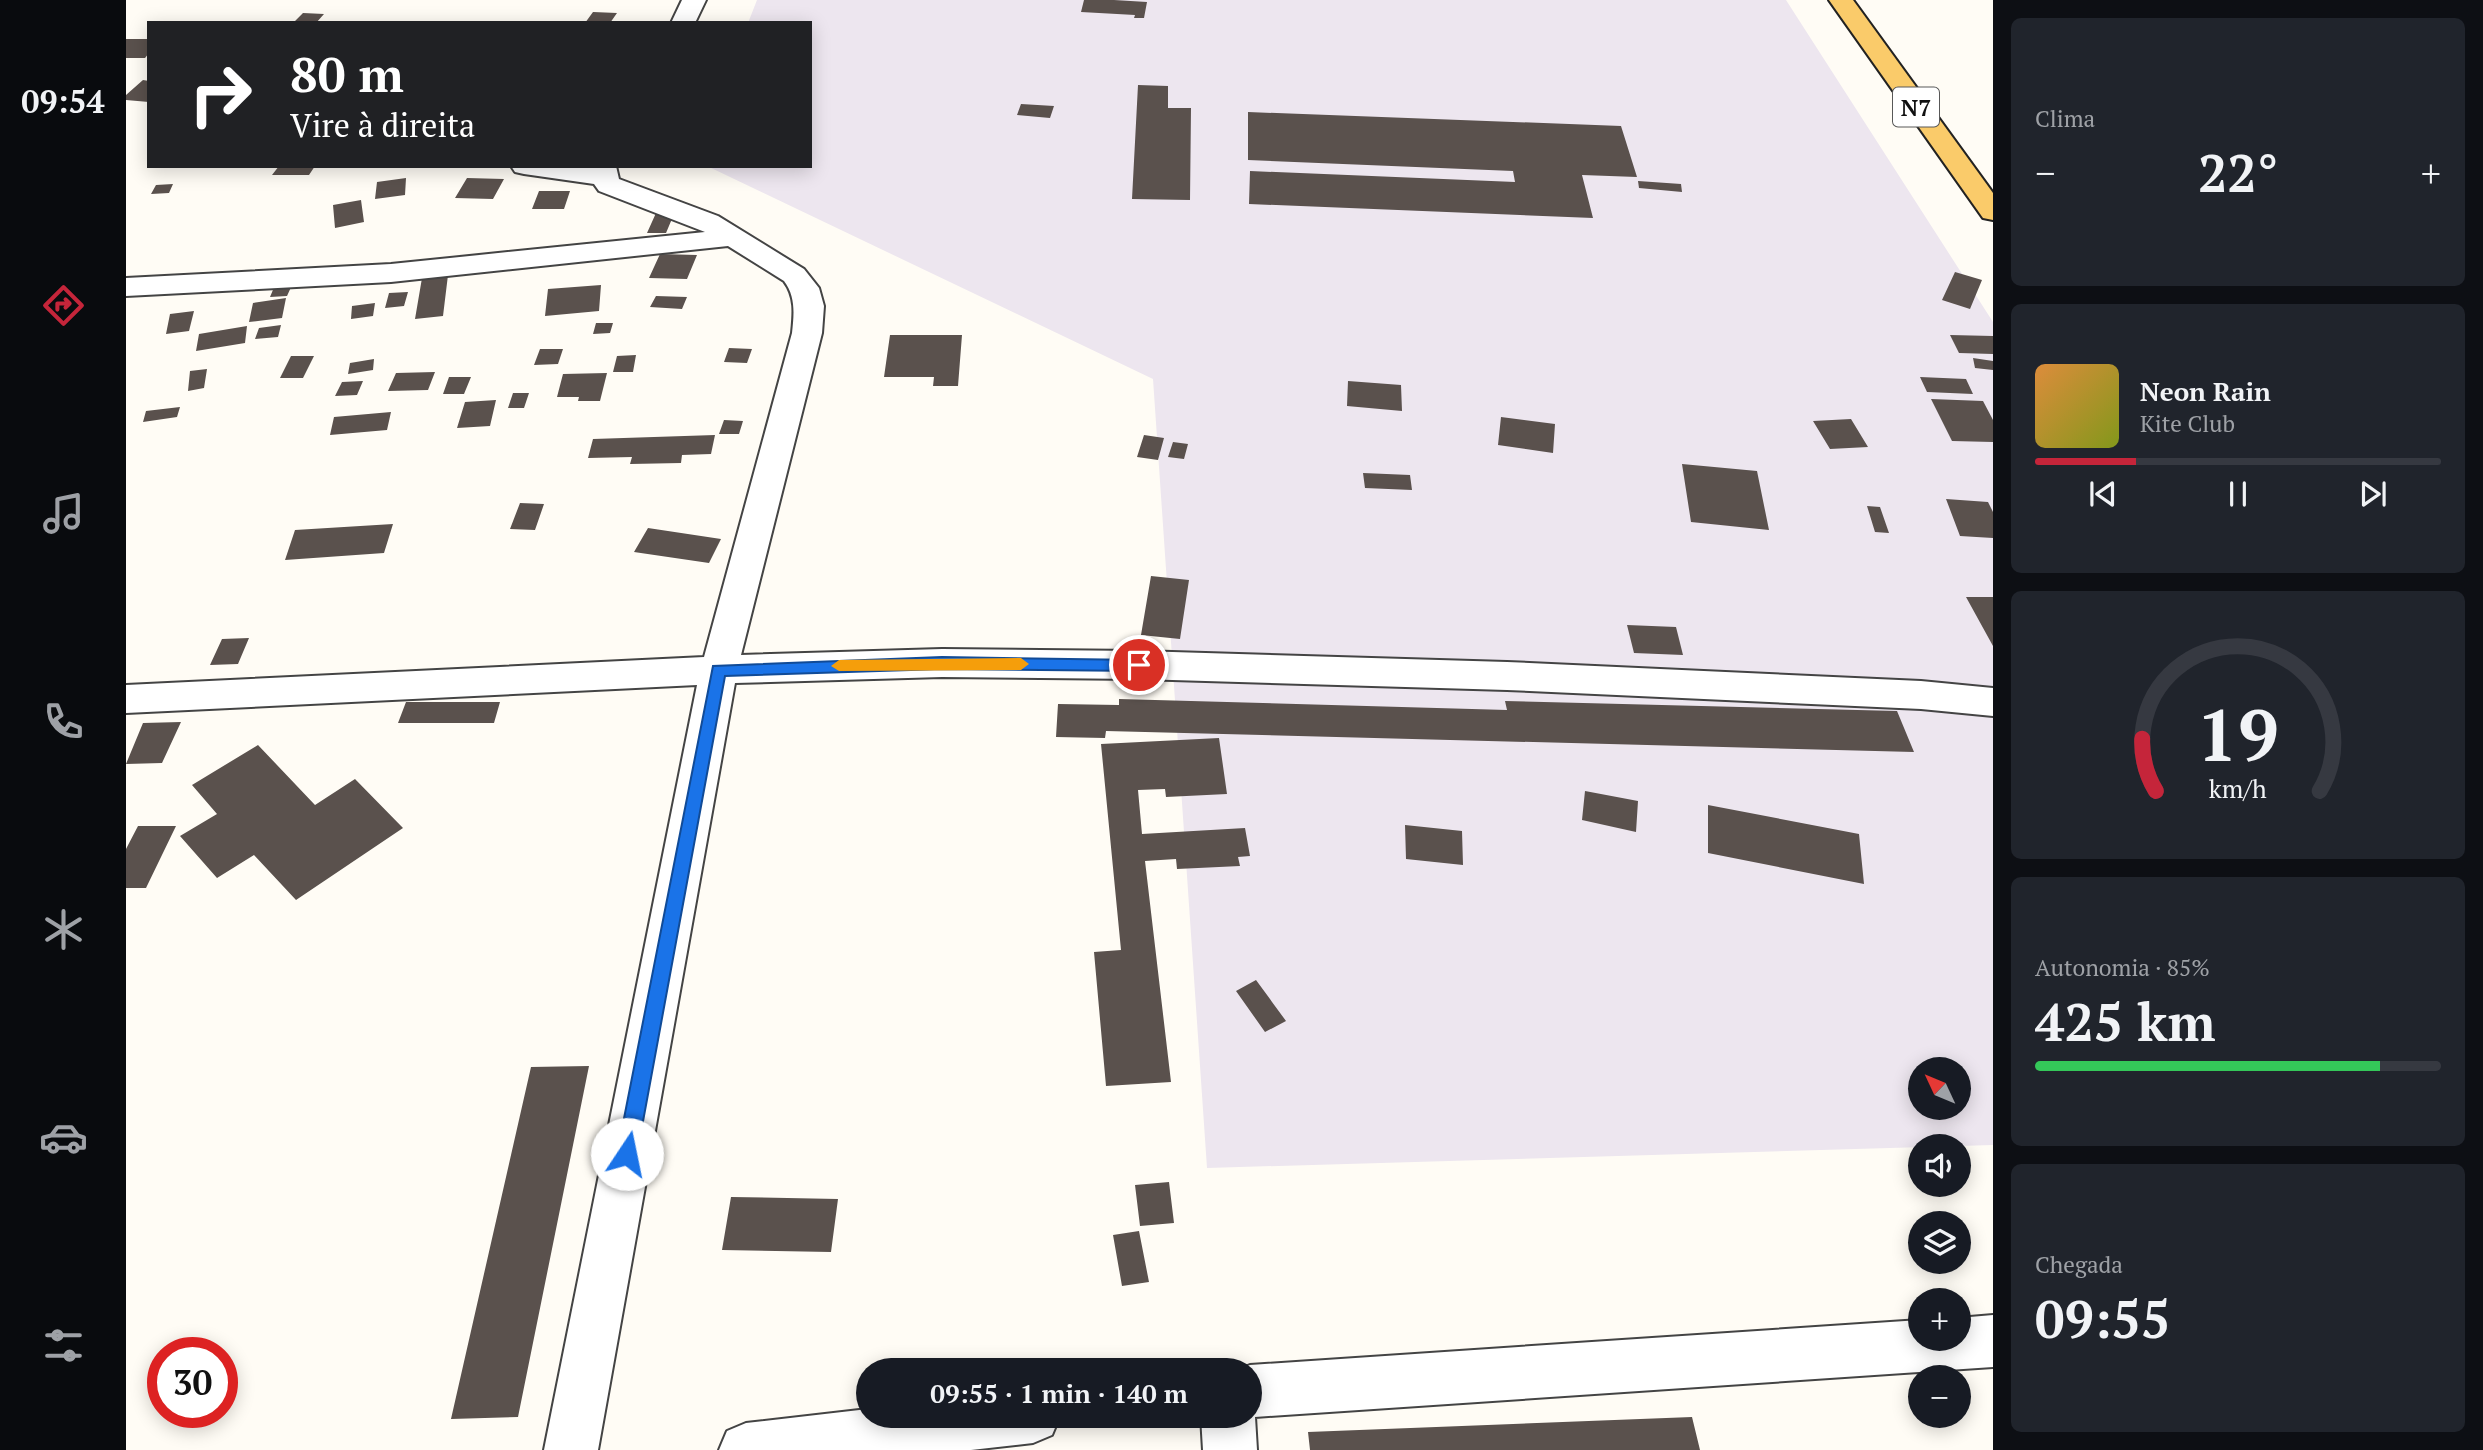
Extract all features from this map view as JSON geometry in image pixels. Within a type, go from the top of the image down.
[{"type":"main road","name":"N7","points":[[1841,0],[1993,212]]},
{"type":"street","points":[[683,21],[694,0]]},
{"type":"street","points":[[550,168],[603,172],[609,185],[682,211],[736,237],[794,275],[804,288],[809,306],[807,333],[719,670],[571,1450]]},
{"type":"street","points":[[126,287],[391,273],[736,237]]},
{"type":"street","points":[[126,699],[719,670],[942,663],[1139,665],[1507,676],[1921,695],[1993,702]]},
{"type":"street","points":[[1262,1390],[1993,1341]]},
{"type":"street","points":[[746,1450],[932,1428]]},
{"type":"street","points":[[1229,1428],[1230,1450]]},
{"type":"shaded area","points":[[757,0],[1786,0],[1993,322],[1993,1145],[1971,1146],[1971,1134],[1908,1134],[1908,1147],[1207,1168],[1153,379],[711,168],[812,168],[812,21],[749,21]]},
{"type":"building","points":[[1084,0],[1147,2],[1144,18],[1134,18],[1135,15],[1081,12]]},
{"type":"building","points":[[593,12],[617,13],[611,21],[586,21]]},
{"type":"building","points":[[303,13],[324,14],[318,21],[295,21]]},
{"type":"building","points":[[126,39],[147,39],[145,58],[126,58]]},
{"type":"building","points":[[143,80],[147,81],[147,102],[126,100],[126,95]]},
{"type":"building","points":[[1138,85],[1168,86],[1168,108],[1191,108],[1190,200],[1132,199]]},
{"type":"building","points":[[1021,104],[1054,106],[1050,118],[1017,115]]},
{"type":"building","points":[[1248,112],[1621,126],[1637,177],[1582,175],[1593,218],[1249,204],[1250,171],[1515,182],[1513,171],[1248,160]]},
{"type":"building","points":[[277,168],[314,168],[309,175],[272,175]]},
{"type":"building","points":[[406,178],[405,195],[375,199],[377,182]]},
{"type":"building","points":[[467,178],[504,179],[493,199],[455,198]]},
{"type":"building","points":[[1638,181],[1681,184],[1682,192],[1639,188]]},
{"type":"building","points":[[173,184],[169,193],[151,194],[156,185]]},
{"type":"building","points":[[539,191],[570,191],[564,209],[532,209]]},
{"type":"building","points":[[361,200],[364,222],[335,228],[333,205]]},
{"type":"building","points":[[656,213],[674,214],[666,233],[647,233]]},
{"type":"building","points":[[660,254],[697,255],[687,279],[649,278]]},
{"type":"building","points":[[1955,272],[1982,280],[1970,309],[1942,300]]},
{"type":"building","points":[[448,275],[443,316],[415,319],[422,278]]},
{"type":"building","points":[[275,285],[292,285],[287,296],[270,297]]},
{"type":"building","points":[[601,285],[599,311],[545,316],[548,289]]},
{"type":"building","points":[[408,292],[404,306],[385,308],[389,293]]},
{"type":"building","points":[[656,296],[687,297],[682,309],[650,307]]},
{"type":"building","points":[[286,298],[282,318],[249,322],[253,303]]},
{"type":"building","points":[[375,303],[373,316],[351,319],[352,306]]},
{"type":"building","points":[[194,311],[189,331],[166,334],[170,314]]},
{"type":"building","points":[[596,323],[613,323],[610,333],[593,334]]},
{"type":"building","points":[[281,325],[278,337],[255,339],[259,328]]},
{"type":"building","points":[[247,326],[245,343],[196,351],[199,334]]},
{"type":"building","points":[[890,335],[962,335],[958,386],[933,386],[934,377],[884,377]]},
{"type":"building","points":[[1950,335],[1993,336],[1993,354],[1959,353]]},
{"type":"building","points":[[729,348],[752,349],[747,363],[724,362]]},
{"type":"building","points":[[540,349],[563,349],[558,364],[534,365]]},
{"type":"building","points":[[636,355],[633,372],[613,372],[617,356]]},
{"type":"building","points":[[291,356],[314,356],[303,378],[280,378]]},
{"type":"building","points":[[1973,358],[1993,361],[1993,370],[1975,368]]},
{"type":"building","points":[[374,359],[373,370],[348,374],[350,363]]},
{"type":"building","points":[[207,369],[204,388],[188,391],[190,371]]},
{"type":"building","points":[[435,372],[428,390],[388,391],[396,373]]},
{"type":"building","points":[[607,373],[600,401],[557,397],[563,374]]},
{"type":"building","points":[[449,377],[471,377],[464,394],[443,394]]},
{"type":"building","points":[[1920,377],[1966,379],[1973,394],[1927,392]]},
{"type":"building","points":[[363,381],[357,395],[335,396],[342,382]]},
{"type":"building","points":[[1348,381],[1401,385],[1402,411],[1347,406]]},
{"type":"building","points":[[513,393],[529,393],[524,408],[508,408]]},
{"type":"building","points":[[1931,399],[1983,401],[1993,420],[1993,442],[1952,441]]},
{"type":"building","points":[[496,400],[490,426],[457,428],[465,402]]},
{"type":"building","points":[[180,407],[177,417],[143,422],[146,411]]},
{"type":"building","points":[[391,412],[387,430],[330,435],[334,417]]},
{"type":"building","points":[[1501,417],[1555,424],[1553,453],[1498,445]]},
{"type":"building","points":[[1851,419],[1868,447],[1830,449],[1813,421]]},
{"type":"building","points":[[724,420],[743,421],[739,434],[719,434]]},
{"type":"building","points":[[715,435],[711,454],[682,455],[681,463],[630,464],[632,457],[588,458],[593,439]]},
{"type":"building","points":[[1144,435],[1164,438],[1158,460],[1137,457]]},
{"type":"building","points":[[1173,442],[1188,444],[1184,459],[1168,457]]},
{"type":"building","points":[[1682,464],[1757,471],[1769,530],[1691,522]]},
{"type":"building","points":[[1363,473],[1410,475],[1412,490],[1365,488]]},
{"type":"building","points":[[1946,499],[1988,502],[1993,512],[1993,538],[1960,536]]},
{"type":"building","points":[[520,503],[544,504],[535,530],[510,529]]},
{"type":"building","points":[[1867,506],[1880,507],[1889,533],[1875,532]]},
{"type":"building","points":[[393,524],[384,553],[285,560],[295,530]]},
{"type":"building","points":[[648,528],[721,539],[709,563],[634,552]]},
{"type":"building","points":[[1151,576],[1189,580],[1180,639],[1141,635]]},
{"type":"building","points":[[1966,597],[1993,597],[1993,646]]},
{"type":"building","points":[[1627,625],[1676,627],[1683,655],[1634,653]]},
{"type":"building","points":[[249,638],[238,664],[210,665],[222,639]]},
{"type":"building","points":[[1119,699],[1507,710],[1505,701],[1897,711],[1914,752],[1106,731],[1105,738],[1056,737],[1058,704],[1119,705]]},
{"type":"building","points":[[406,702],[500,702],[494,723],[398,723]]},
{"type":"building","points":[[181,722],[162,763],[126,764],[143,723]]},
{"type":"building","points":[[1219,738],[1227,794],[1166,797],[1165,789],[1138,790],[1142,834],[1245,828],[1250,856],[1238,857],[1240,866],[1177,869],[1176,859],[1145,861],[1171,1082],[1106,1086],[1094,952],[1121,950],[1101,744]]},
{"type":"building","points":[[258,745],[315,805],[355,779],[403,828],[296,900],[254,855],[217,878],[180,836],[217,814],[192,785]]},
{"type":"building","points":[[1585,791],[1638,801],[1636,832],[1582,820]]},
{"type":"building","points":[[1708,805],[1859,834],[1864,884],[1708,853]]},
{"type":"building","points":[[1405,825],[1462,831],[1463,865],[1406,859]]},
{"type":"building","points":[[138,826],[176,826],[146,888],[126,888],[126,849]]},
{"type":"building","points":[[1256,980],[1286,1021],[1265,1032],[1236,991]]},
{"type":"building","points":[[589,1066],[518,1417],[451,1419],[531,1067]]},
{"type":"building","points":[[1169,1182],[1174,1223],[1140,1226],[1135,1185]]},
{"type":"building","points":[[731,1197],[838,1199],[831,1252],[722,1250]]},
{"type":"building","points":[[1139,1231],[1149,1282],[1122,1286],[1113,1235]]},
{"type":"building","points":[[1692,1417],[1700,1450],[1310,1450],[1308,1432]]},
{"type":"slow traffic","points":[[839,666],[1021,664]]},
{"type":"route","points":[[627,1154],[719,670],[942,663],[1139,665]]}]
